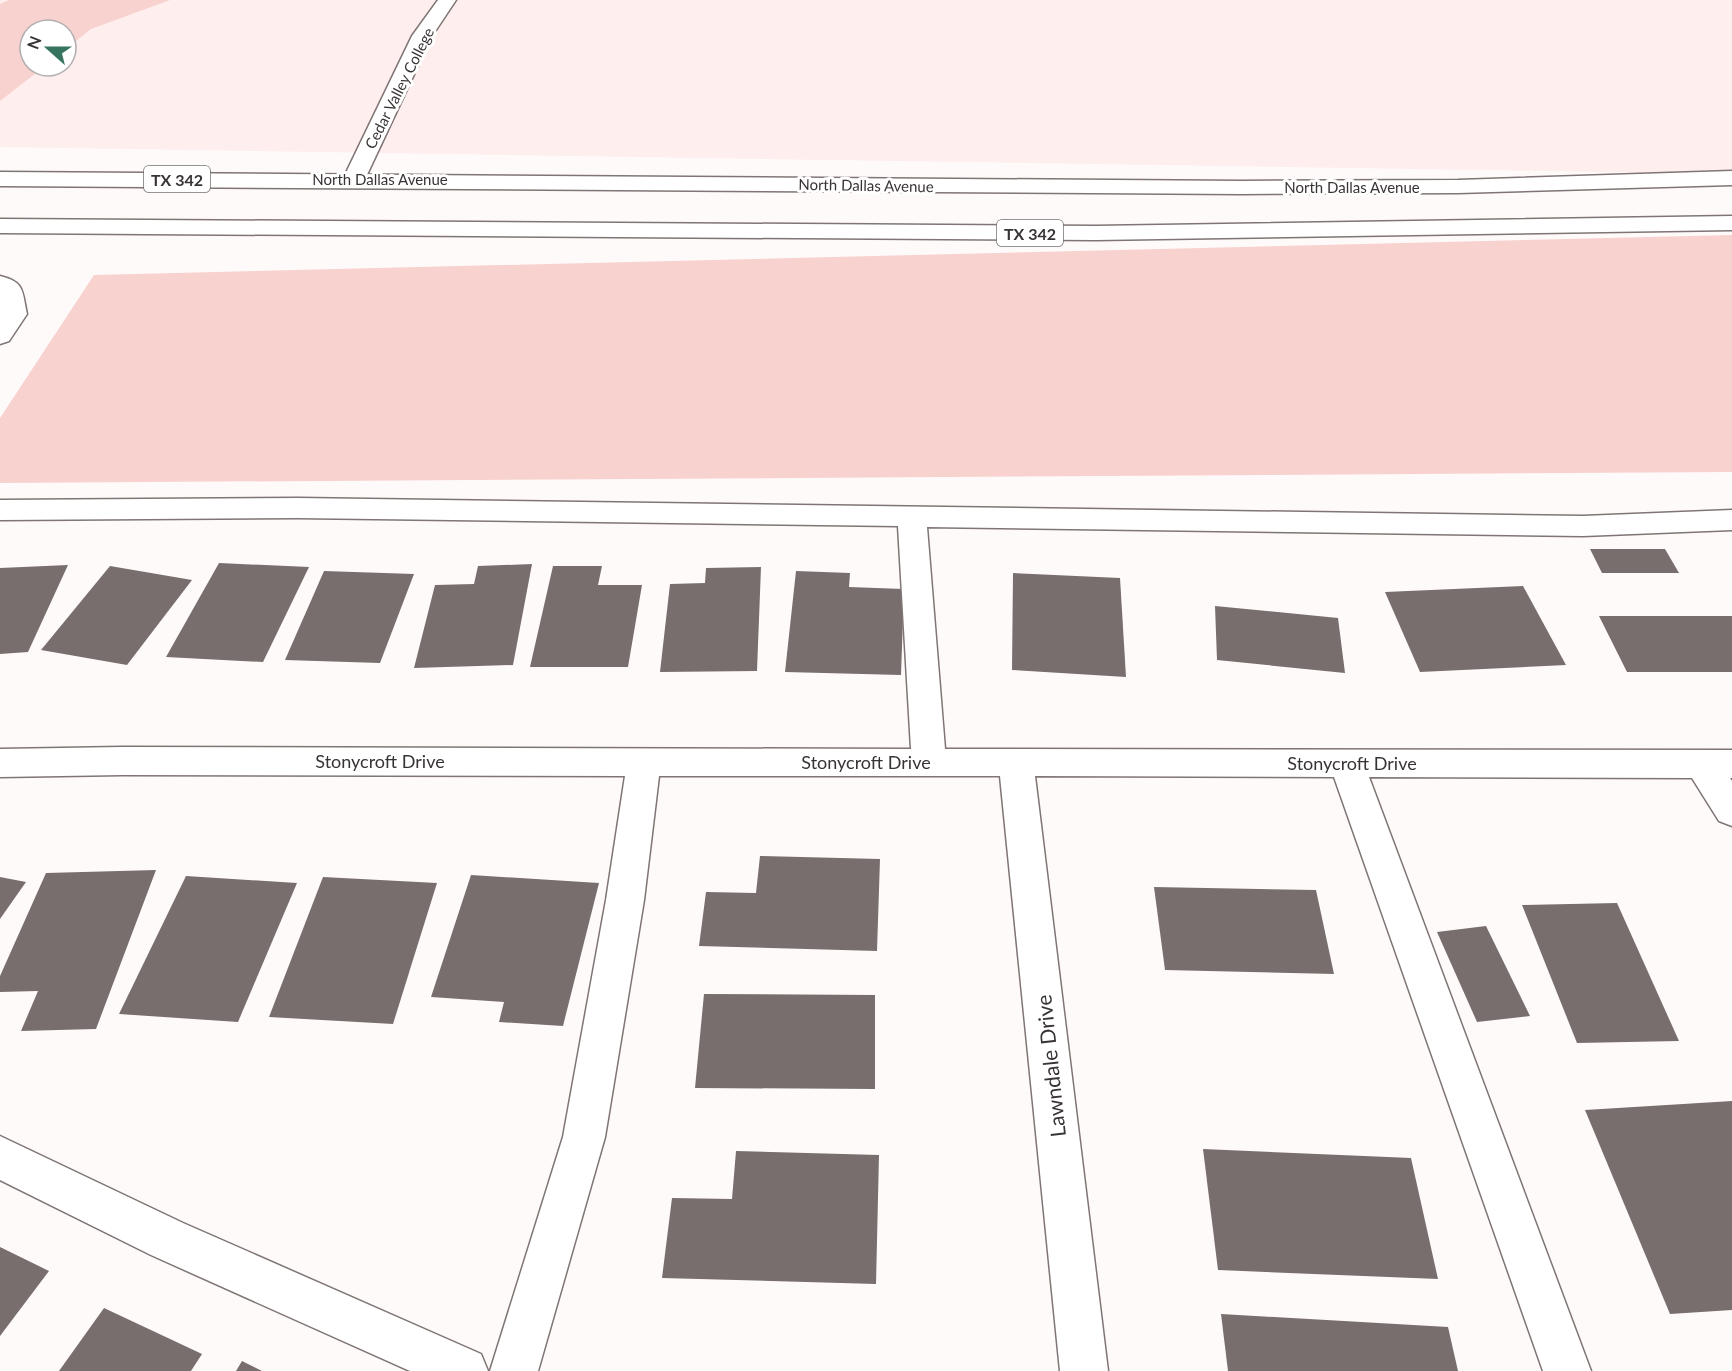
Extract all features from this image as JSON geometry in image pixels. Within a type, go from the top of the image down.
[{"type":"main road","name":"Cedar Valley College","points":[[336,212],[422,36],[447,0]]},
{"type":"main road","name":"North Dallas Avenue","points":[[0,179],[354,179],[1046,188],[1421,187],[1732,178]]},
{"type":"main road","name":"TX 342","points":[[0,226],[336,212],[1096,233],[1732,223]]},
{"type":"main road","points":[[0,283],[9,286],[14,314],[0,336]]},
{"type":"main road","points":[[0,510],[298,508],[1571,526],[1732,520]]},
{"type":"main road","points":[[912,518],[929,762]]},
{"type":"main road","points":[[514,1371],[584,1137],[625,900],[644,761]]},
{"type":"main road","name":"Stonycroft Drive","points":[[0,763],[644,761],[1717,764]]},
{"type":"main road","name":"Lawndale Drive","points":[[1016,762],[1084,1371]]},
{"type":"main road","points":[[1346,763],[1567,1371]]},
{"type":"main road","points":[[1717,764],[1732,811]]},
{"type":"main road","points":[[0,1157],[167,1239],[464,1371]]},
{"type":"shaded area","points":[[0,0],[1732,0],[1732,174],[0,147]]},
{"type":"shaded area","points":[[9,0],[170,0],[91,29],[78,39],[78,18],[18,18],[18,78],[30,78],[0,101],[0,4]]},
{"type":"shaded area","points":[[1732,235],[1732,472],[0,483],[0,418],[94,275]]},
{"type":"building","points":[[1590,549],[1665,549],[1679,573],[1602,573]]},
{"type":"building","points":[[219,563],[309,567],[263,662],[166,657]]},
{"type":"building","points":[[532,564],[513,665],[414,668],[435,585],[474,584],[478,566]]},
{"type":"building","points":[[68,565],[28,652],[0,654],[0,568]]},
{"type":"building","points":[[110,566],[192,580],[127,665],[41,650]]},
{"type":"building","points":[[553,566],[602,566],[598,585],[642,585],[628,667],[530,667]]},
{"type":"building","points":[[761,567],[757,671],[660,672],[670,584],[705,583],[706,568]]},
{"type":"building","points":[[324,571],[414,574],[380,663],[285,660]]},
{"type":"building","points":[[796,571],[850,573],[849,587],[904,589],[901,675],[785,672]]},
{"type":"building","points":[[1013,573],[1120,578],[1126,677],[1012,670]]},
{"type":"building","points":[[1523,586],[1566,665],[1420,672],[1385,592]]},
{"type":"building","points":[[1215,606],[1338,618],[1345,673],[1217,660]]},
{"type":"building","points":[[1599,616],[1732,616],[1732,672],[1627,672]]},
{"type":"building","points":[[760,856],[880,859],[877,951],[699,946],[706,892],[756,893]]},
{"type":"building","points":[[156,870],[96,1029],[21,1031],[38,991],[0,992],[0,976],[46,873]]},
{"type":"building","points":[[471,875],[599,883],[563,1026],[499,1022],[504,1002],[431,997]]},
{"type":"building","points":[[186,876],[297,883],[238,1022],[119,1014]]},
{"type":"building","points":[[0,877],[26,882],[0,919]]},
{"type":"building","points":[[323,877],[437,883],[393,1024],[269,1017]]},
{"type":"building","points":[[1154,887],[1316,890],[1334,974],[1165,970]]},
{"type":"building","points":[[1617,903],[1679,1041],[1577,1043],[1522,905]]},
{"type":"building","points":[[1486,926],[1530,1016],[1477,1022],[1437,932]]},
{"type":"building","points":[[704,994],[875,995],[875,1089],[695,1088]]},
{"type":"building","points":[[1732,1101],[1732,1310],[1670,1314],[1585,1110]]},
{"type":"building","points":[[1203,1149],[1411,1158],[1438,1279],[1218,1270]]},
{"type":"building","points":[[736,1151],[879,1155],[876,1284],[662,1278],[672,1198],[732,1199]]},
{"type":"building","points":[[0,1247],[49,1271],[0,1336]]},
{"type":"building","points":[[104,1308],[202,1354],[191,1371],[59,1371]]},
{"type":"building","points":[[1221,1314],[1448,1327],[1458,1371],[1228,1371]]},
{"type":"building","points":[[242,1361],[262,1371],[236,1371]]}]
